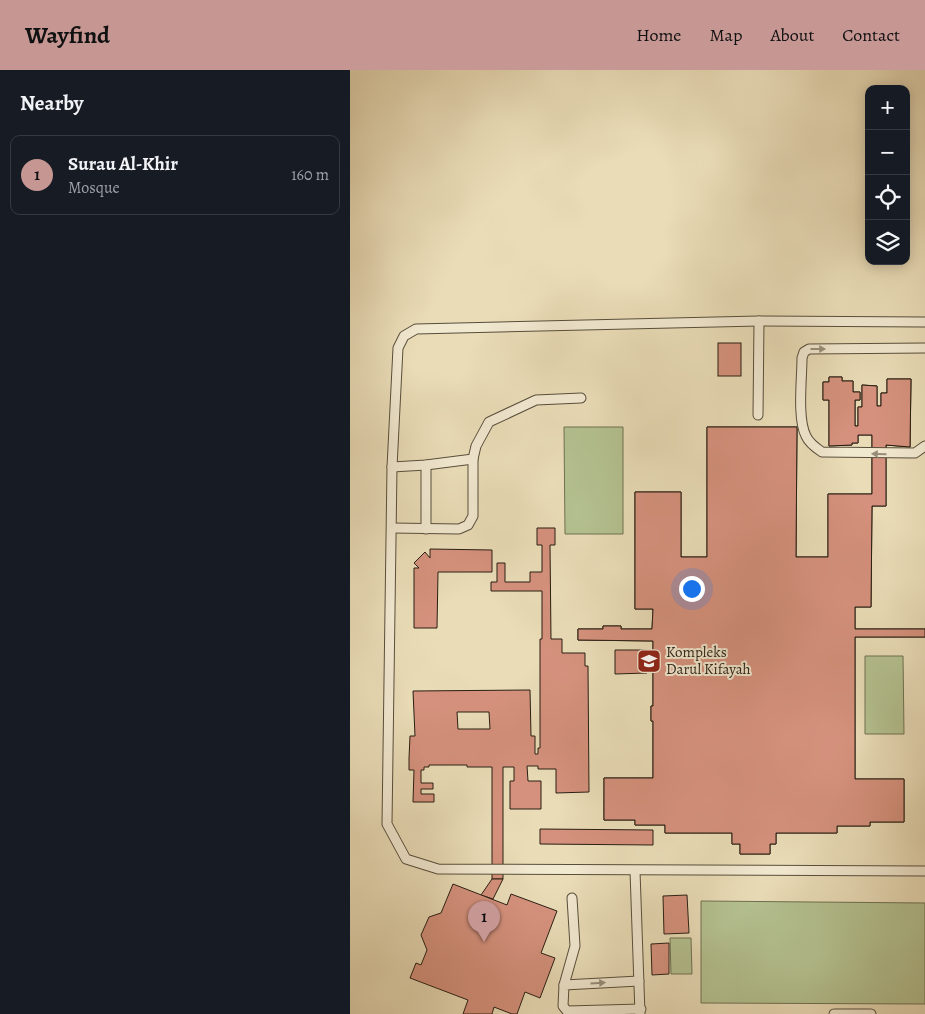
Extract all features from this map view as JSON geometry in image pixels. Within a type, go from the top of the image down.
[{"type":"lane","points":[[925,322],[759,321],[416,329],[404,336],[398,348],[392,467],[387,824],[406,859],[438,869],[925,871]]},
{"type":"lane","points":[[758,415],[759,321]]},
{"type":"lane","points":[[925,348],[809,349],[804,352],[802,358],[802,426],[806,438],[822,452],[915,454],[925,446]]},
{"type":"lane","points":[[392,528],[459,529],[468,525],[473,516],[473,459],[476,446],[489,422],[536,400],[581,398]]},
{"type":"lane","points":[[392,467],[473,459]]},
{"type":"lane","points":[[426,465],[426,529]]},
{"type":"lane","points":[[572,898],[574,946],[564,984],[563,1006],[567,1011],[640,1011],[635,871]]},
{"type":"lane","points":[[564,984],[639,981]]},
{"type":"lane","points":[[834,1014],[871,1014]]},
{"type":"green space","points":[[564,427],[623,427],[623,534],[565,534]]},
{"type":"green space","points":[[865,656],[903,656],[904,734],[865,734]]},
{"type":"green space","points":[[701,901],[925,903],[925,1004],[701,1003]]},
{"type":"green space","points":[[670,938],[691,938],[692,974],[671,974]]},
{"type":"building","points":[[718,343],[741,343],[741,376],[718,376]]},
{"type":"building","points":[[829,377],[842,377],[842,381],[853,381],[853,392],[860,392],[860,400],[855,400],[855,426],[858,426],[858,407],[862,407],[862,385],[877,386],[877,406],[881,406],[881,393],[887,393],[887,379],[911,379],[910,447],[886,445],[886,506],[872,506],[871,607],[855,607],[855,629],[925,629],[925,637],[855,637],[855,779],[904,779],[904,822],[870,822],[870,826],[837,826],[837,833],[776,833],[776,844],[770,844],[770,854],[740,854],[740,844],[732,844],[732,833],[665,833],[665,825],[635,825],[635,820],[604,820],[604,778],[653,778],[653,721],[651,721],[651,706],[653,706],[653,641],[578,640],[578,629],[603,629],[603,626],[621,626],[621,629],[652,629],[653,609],[635,609],[635,492],[681,492],[681,557],[707,557],[707,427],[797,427],[796,557],[828,557],[828,494],[872,494],[872,435],[858,435],[858,443],[852,443],[852,445],[829,446],[829,400],[823,400],[823,382],[829,382]],"holes":[[[682,569],[828,569],[828,595],[682,595]],[[717,607],[717,706],[667,706],[667,609]],[[792,607],[843,608],[843,707],[792,707]],[[667,721],[717,721],[717,743],[731,742],[731,771],[690,771],[690,753],[667,754]],[[792,722],[843,722],[843,753],[817,753],[817,771],[780,772],[780,743],[792,742]],[[763,742],[764,771],[746,771],[746,743]]]},
{"type":"building","points":[[829,377],[842,377],[842,381],[853,381],[853,392],[860,392],[860,400],[855,400],[855,426],[858,426],[858,407],[862,407],[862,385],[877,386],[877,406],[881,406],[881,393],[887,393],[887,379],[911,379],[910,447],[886,445],[886,506],[872,506],[871,607],[855,607],[855,629],[925,629],[925,637],[855,637],[855,779],[904,779],[904,822],[870,822],[870,826],[837,826],[837,833],[776,833],[776,844],[770,844],[770,854],[740,854],[740,844],[732,844],[732,833],[665,833],[665,825],[635,825],[635,820],[604,820],[604,778],[653,778],[653,721],[651,721],[651,706],[653,706],[653,641],[578,640],[578,629],[603,629],[603,626],[621,626],[621,629],[652,629],[653,609],[635,609],[635,492],[681,492],[681,557],[707,557],[707,427],[797,427],[796,557],[828,557],[828,494],[872,494],[872,435],[858,435],[858,443],[852,443],[852,445],[829,446],[829,400],[823,400],[823,382],[829,382]]},
{"type":"building","points":[[537,528],[555,528],[555,545],[550,545],[551,639],[562,639],[562,653],[585,653],[585,666],[588,666],[589,792],[556,793],[556,769],[538,769],[538,766],[527,766],[528,781],[541,781],[541,809],[510,809],[510,781],[514,781],[514,767],[503,767],[503,879],[492,879],[492,767],[429,765],[429,767],[424,767],[424,770],[421,770],[421,783],[433,783],[433,789],[421,789],[421,794],[434,794],[434,802],[413,802],[414,770],[409,770],[409,758],[410,736],[415,736],[413,691],[530,690],[531,736],[535,736],[535,754],[538,754],[538,748],[540,748],[542,591],[491,591],[491,582],[497,582],[497,563],[505,563],[505,582],[530,582],[530,572],[542,572],[542,545],[537,545]],"holes":[[[457,712],[489,712],[490,729],[458,729]]]},
{"type":"building","points":[[430,549],[492,550],[492,572],[438,572],[437,628],[414,628],[414,568],[419,568],[414,563],[425,552],[430,558]]},
{"type":"building","points":[[615,650],[646,650],[647,673],[615,674]]},
{"type":"building","points":[[540,829],[653,830],[653,845],[540,844]]},
{"type":"building","points":[[492,879],[503,879],[493,899],[481,895]]},
{"type":"building","points":[[453,884],[507,905],[511,894],[557,911],[541,953],[555,958],[540,998],[525,992],[517,1014],[494,1007],[492,1014],[463,1014],[468,1000],[410,978],[416,963],[421,965],[427,950],[421,935],[429,917],[441,913]]},
{"type":"building","points":[[687,895],[689,933],[664,934],[663,896]]},
{"type":"building","points":[[669,943],[669,974],[652,975],[651,944]]},
{"type":"place","name":"Kompleks Darul Kifayah","points":[[649,661]]},
{"type":"place","name":"Surau Al-Khir","points":[[484,942]]}]
